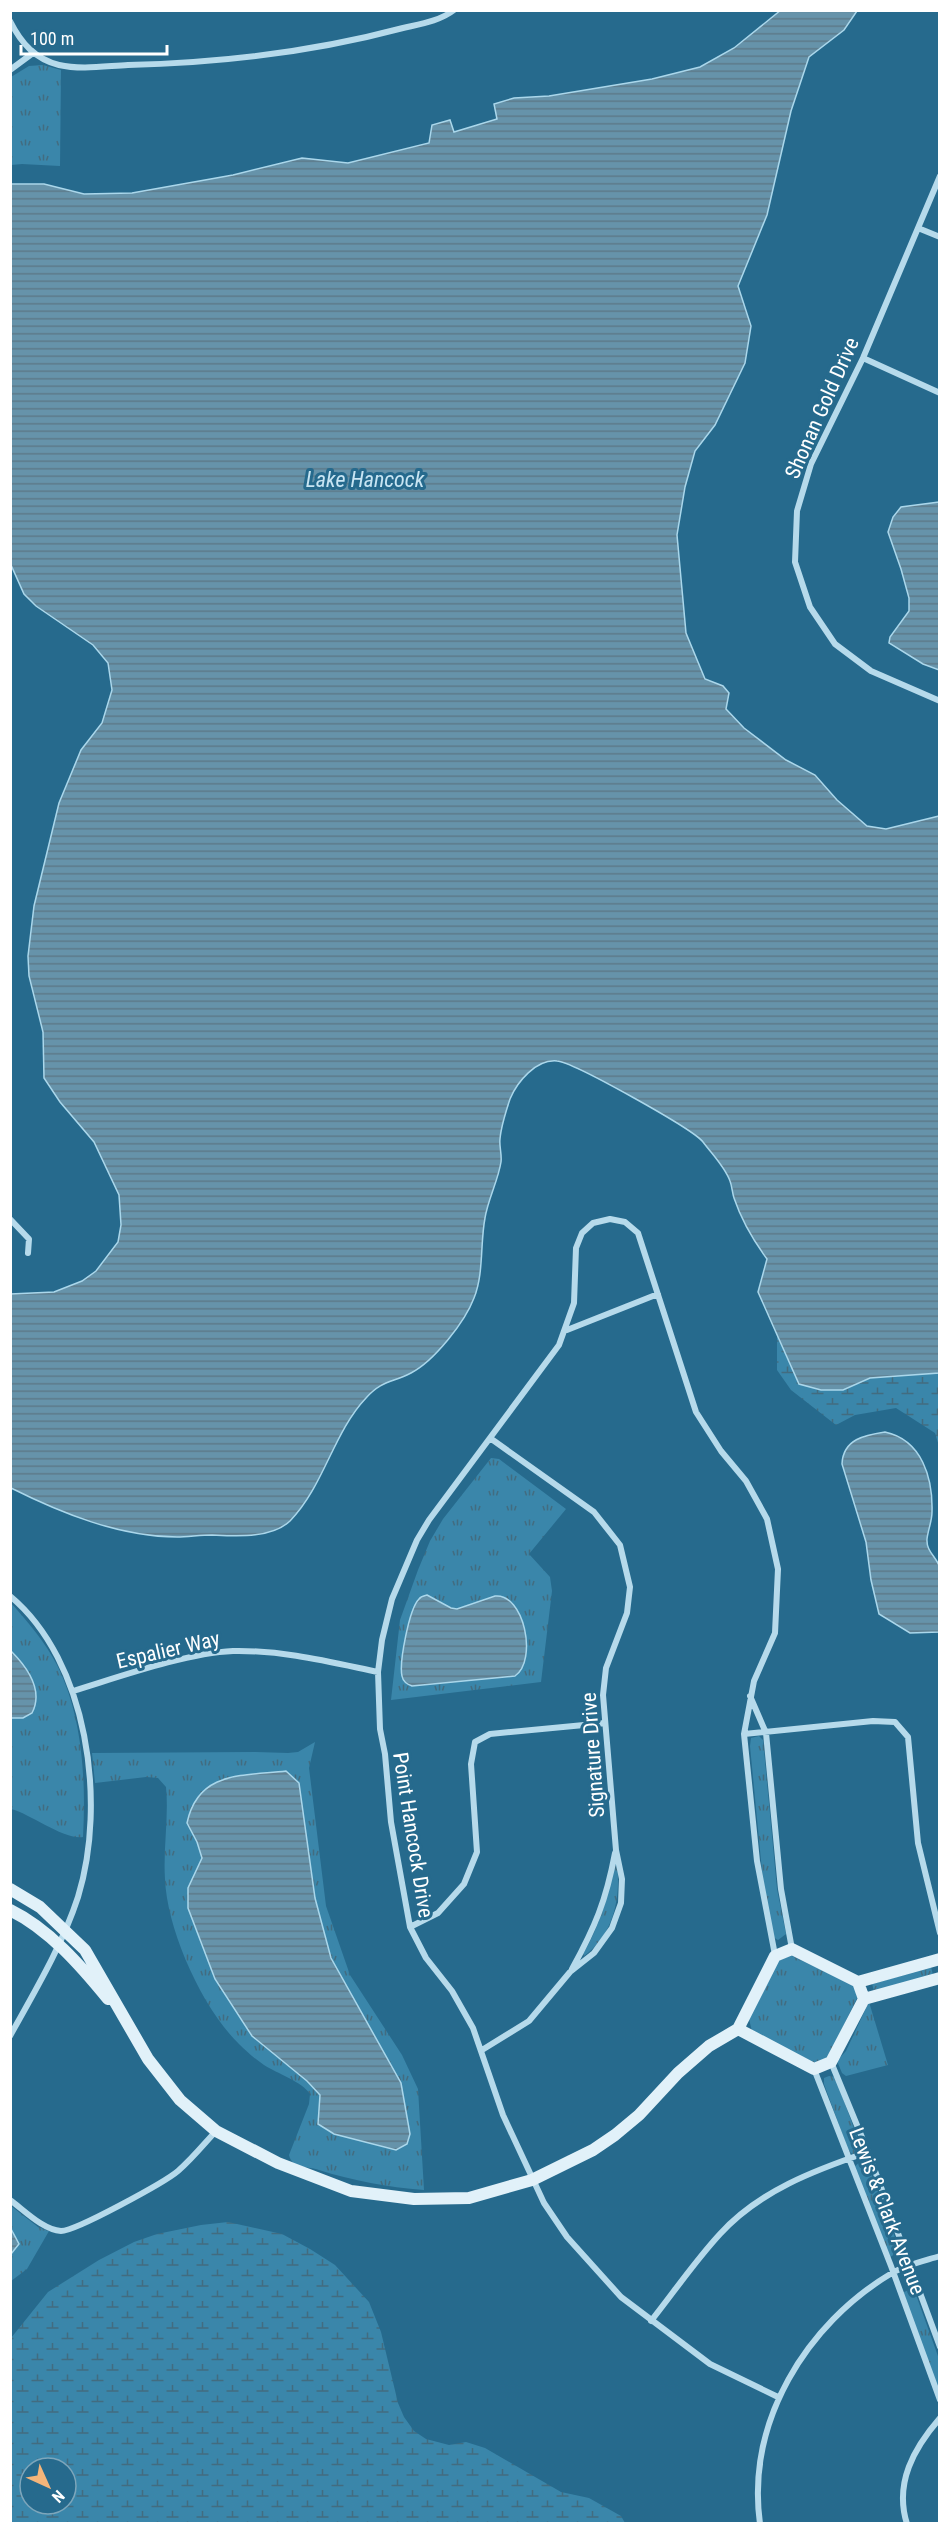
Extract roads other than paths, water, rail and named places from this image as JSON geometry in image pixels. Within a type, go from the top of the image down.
[{"type":"street","points":[[10,21],[22,41],[33,53],[49,62],[74,67],[183,64],[303,49],[383,34],[443,18],[454,10]]},
{"type":"street","points":[[10,70],[33,53]]},
{"type":"street","name":"Shonan Gold Drive","points":[[939,176],[863,358],[811,464],[796,511],[795,562],[810,607],[835,644],[871,671],[939,701]]},
{"type":"street","points":[[918,228],[939,237]]},
{"type":"street","points":[[863,358],[939,393]]},
{"type":"street","points":[[10,1219],[29,1239],[28,1253]]},
{"type":"street","name":"Point Hancock Drive","points":[[775,1956],[757,1861],[744,1734],[750,1696],[775,1633],[778,1569],[767,1519],[751,1491],[696,1412],[638,1233],[632,1226],[619,1220],[602,1220],[587,1228],[578,1240],[574,1303],[567,1330],[550,1358],[429,1520],[408,1559],[390,1608],[378,1672],[380,1729],[391,1822],[410,1926],[426,1958],[452,1991],[473,2028],[503,2115],[532,2180],[567,2237],[621,2297],[651,2321],[710,2364],[778,2397]]},
{"type":"street","points":[[567,1330],[658,1294]]},
{"type":"street","name":"Signature Drive","points":[[482,2050],[529,2020],[570,1972],[594,1953],[612,1928],[621,1903],[622,1879],[616,1850],[603,1695],[606,1668],[627,1613],[630,1587],[620,1545],[594,1512],[490,1438]]},
{"type":"street","points":[[10,1596],[39,1625],[52,1645],[73,1691],[87,1758],[90,1787],[90,1825],[78,1895],[59,1946],[10,2036]]},
{"type":"street","name":"Espalier Way","points":[[73,1691],[179,1660],[232,1651],[294,1654],[378,1672]]},
{"type":"street","points":[[750,1696],[766,1733],[781,1889],[792,1949]]},
{"type":"street","points":[[744,1734],[873,1721],[895,1722],[908,1737],[918,1843],[939,1933]]},
{"type":"street","points":[[410,1926],[438,1913],[464,1884],[477,1852],[471,1764],[475,1742],[490,1734],[605,1722]]},
{"type":"street","name":"Signature Drive","points":[[570,1972],[595,1927],[608,1892],[616,1850]]},
{"type":"street","points":[[10,1889],[40,1907],[85,1950],[148,2059],[180,2100],[216,2131],[278,2163],[351,2191],[387,2197],[435,2200],[469,2198],[532,2180],[593,2150],[639,2115],[678,2073],[709,2046],[738,2029],[775,1956],[792,1949],[858,1982],[939,1959]]},
{"type":"street","points":[[10,1910],[30,1921],[59,1946],[124,2019]]},
{"type":"street","points":[[738,2029],[814,2069],[831,2062],[864,1999],[939,1978]]},
{"type":"street","points":[[858,1982],[864,1999]]},
{"type":"street","name":"Lewis & Clark Avenue","points":[[831,2062],[868,2152],[939,2348]]},
{"type":"street","name":"Lewis & Clark Avenue","points":[[814,2069],[893,2272],[939,2400]]},
{"type":"street","points":[[10,2200],[54,2230],[63,2231],[84,2224],[155,2187],[178,2171],[216,2131]]},
{"type":"street","points":[[651,2321],[721,2233],[756,2203],[784,2185],[868,2152]]},
{"type":"street","points":[[759,2523],[756,2499],[763,2449],[778,2397],[799,2359],[831,2322],[856,2298],[893,2272],[939,2256]]},
{"type":"street","points":[[907,2523],[903,2512],[905,2480],[910,2459],[919,2441],[939,2418]]},
{"type":"water","name":"Lake Hancock","points":[[781,10],[857,11],[844,30],[809,57],[791,111],[767,215],[738,286],[751,326],[745,363],[715,425],[695,451],[685,487],[677,535],[686,633],[705,679],[723,686],[729,693],[726,709],[744,728],[786,760],[815,775],[837,800],[867,826],[886,829],[939,816],[939,1373],[870,1378],[843,1390],[821,1390],[799,1384],[758,1292],[767,1259],[744,1222],[730,1181],[718,1161],[695,1135],[657,1111],[585,1072],[567,1064],[549,1061],[535,1068],[522,1079],[513,1092],[507,1108],[500,1139],[501,1162],[485,1218],[481,1269],[470,1308],[448,1340],[429,1360],[411,1373],[377,1388],[366,1398],[345,1427],[312,1492],[290,1521],[282,1527],[263,1534],[156,1536],[91,1522],[11,1488],[11,1294],[54,1292],[82,1281],[96,1271],[118,1242],[121,1225],[119,1195],[94,1142],[60,1102],[44,1078],[43,1032],[29,976],[28,956],[34,906],[59,803],[81,750],[102,723],[112,690],[108,663],[93,645],[36,606],[24,594],[11,565],[11,184],[44,184],[84,194],[132,193],[233,175],[302,158],[348,163],[429,143],[432,125],[450,120],[454,132],[497,119],[494,104],[514,98],[549,96],[652,79],[700,67],[734,48]]},
{"type":"water","points":[[940,502],[939,670],[923,664],[889,643],[890,637],[909,611],[909,598],[888,532],[893,517],[901,507]]},
{"type":"water","points":[[885,1432],[898,1436],[908,1443],[923,1462],[927,1474],[932,1512],[927,1544],[939,1564],[941,1574],[939,1632],[910,1633],[879,1614],[871,1580],[866,1542],[842,1464],[846,1449],[856,1440]]},
{"type":"water","points":[[427,1595],[457,1609],[495,1596],[505,1598],[514,1605],[524,1629],[526,1656],[522,1668],[515,1676],[412,1686],[406,1682],[401,1669],[408,1624],[415,1605],[421,1597]]},
{"type":"water","points":[[11,1651],[23,1664],[35,1687],[36,1696],[32,1713],[23,1718],[11,1718]]},
{"type":"water","points":[[286,1771],[299,1783],[315,1898],[331,1958],[401,2083],[410,2134],[407,2144],[396,2150],[334,2134],[318,2124],[320,2095],[307,2081],[252,2036],[215,1979],[188,1908],[188,1888],[202,1858],[187,1823],[193,1806],[201,1794],[224,1779]]},
{"type":"water","points":[[10,2227],[19,2244],[11,2254],[10,2254]]}]
